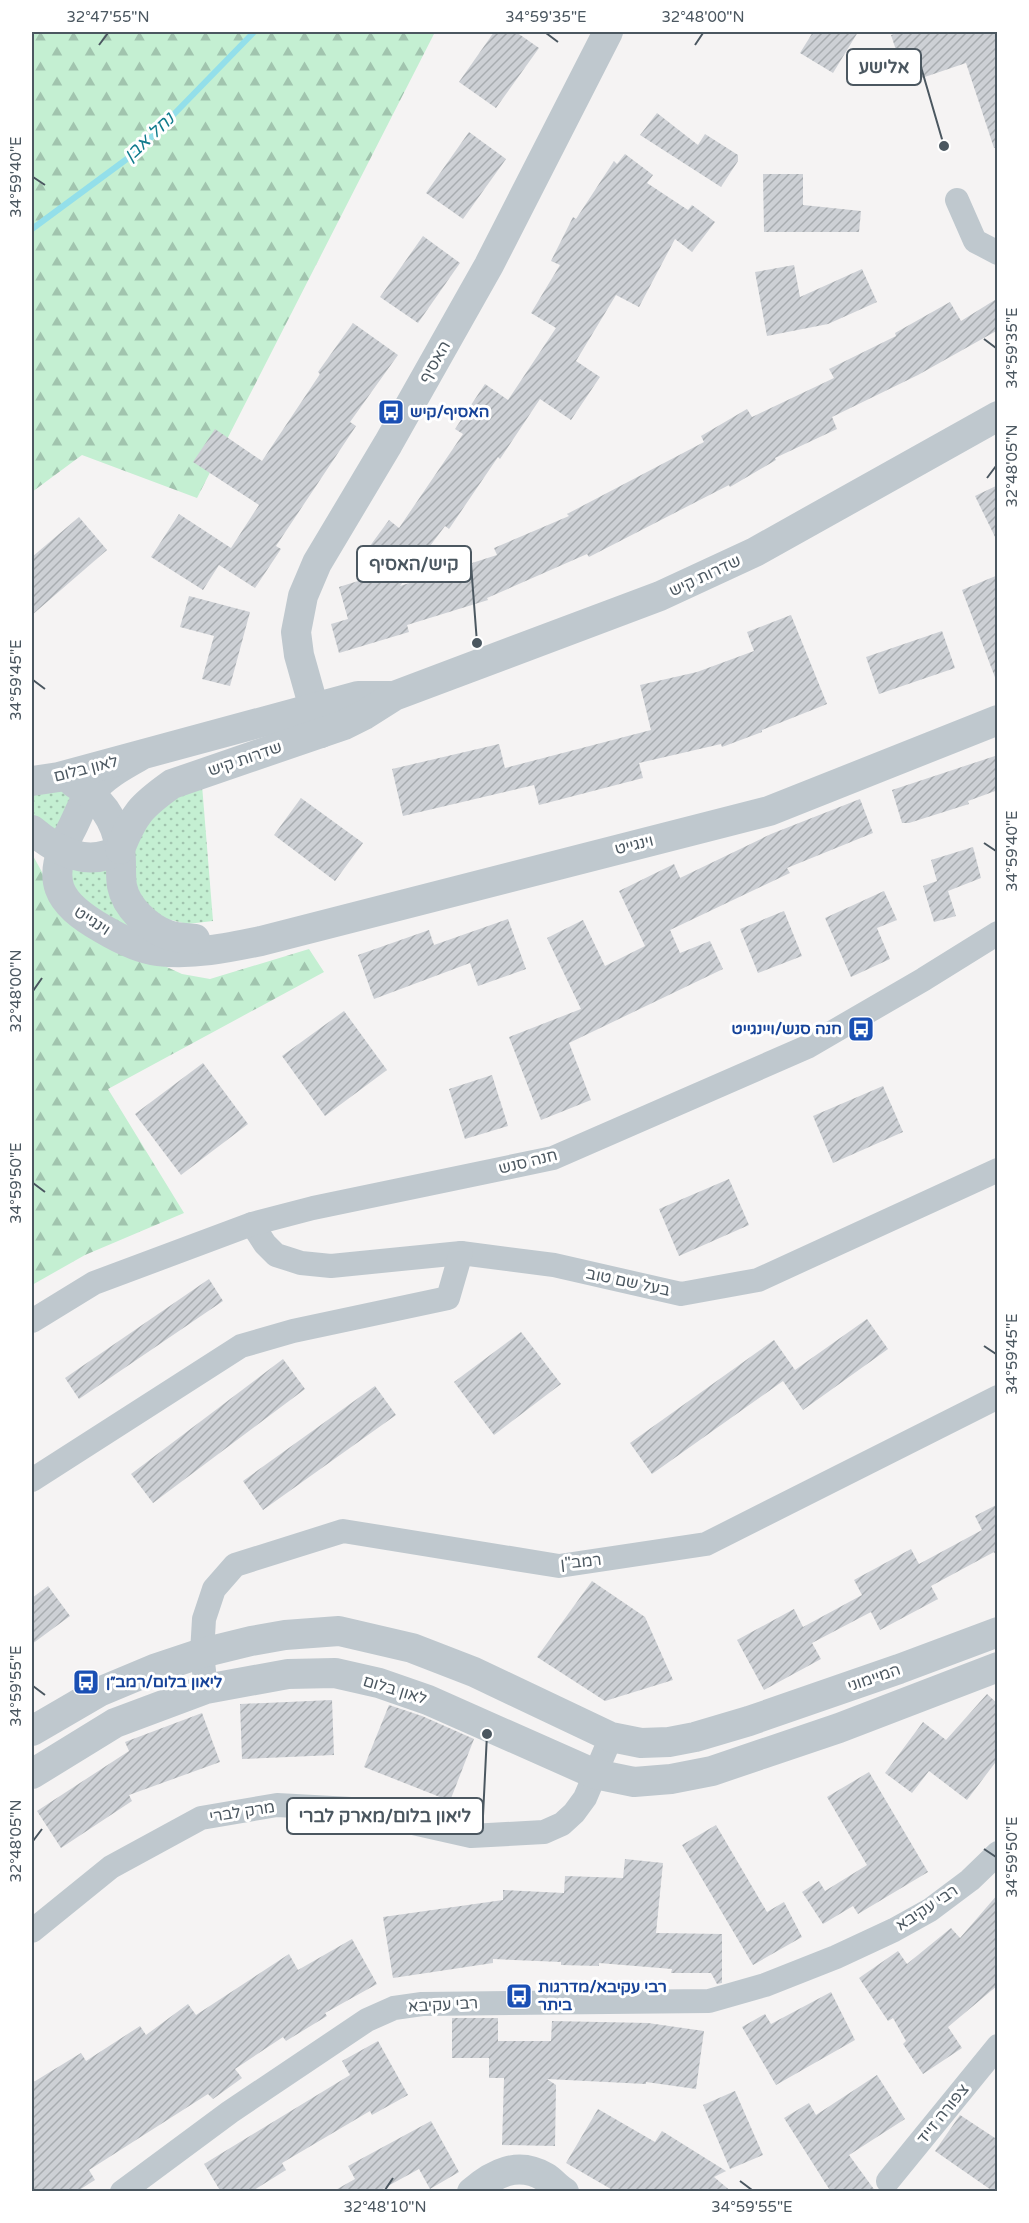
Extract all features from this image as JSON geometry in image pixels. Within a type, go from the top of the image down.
[{"type":"street","name":"האסיף","points":[[317,720],[299,655],[296,632],[303,596],[316,563],[388,444],[489,265],[608,32]]},
{"type":"street","points":[[957,200],[975,241],[998,253]]},
{"type":"street","name":"שדרות קיש","points":[[140,756],[317,720],[364,715],[394,696],[660,596],[755,552],[998,416]]},
{"type":"street","name":"שדרות קיש","points":[[120,849],[129,825],[137,813],[148,801],[172,784],[317,720]]},
{"type":"street","name":"וינגייט","points":[[140,756],[118,768],[89,794],[61,850],[57,867],[58,883],[65,901],[76,913],[132,944],[156,951],[212,951],[769,811],[998,720]]},
{"type":"street","name":"לאון בלום","points":[[45,779],[140,756]]},
{"type":"street","points":[[32,830],[61,850],[78,857],[100,858],[120,849],[108,812],[89,794],[70,780],[45,779]]},
{"type":"street","name":"וינגייט","points":[[120,849],[122,888],[140,917],[154,928],[169,936],[196,940],[261,940]]},
{"type":"street","name":"חנה סנש","points":[[32,1321],[94,1283],[252,1224],[313,1208],[553,1158],[807,1047],[998,933]]},
{"type":"street","name":"בעל שם טוב","points":[[252,1224],[265,1244],[276,1255],[301,1263],[331,1266],[461,1253],[554,1265],[681,1294],[758,1280],[998,1170]]},
{"type":"street","points":[[32,1480],[241,1346],[293,1331],[448,1298],[461,1253]]},
{"type":"street","name":"רמב\"ן","points":[[206,1689],[202,1653],[204,1619],[214,1589],[235,1565],[343,1532],[559,1566],[706,1544],[998,1397]]},
{"type":"street","points":[[32,1731],[99,1692],[154,1669],[202,1653],[274,1637],[339,1631],[412,1648],[474,1672],[611,1737]]},
{"type":"street","name":"המיימוני","points":[[611,1737],[641,1743],[669,1742],[695,1737],[899,1670],[998,1632]]},
{"type":"street","name":"המיימוני","points":[[762,1754],[998,1666]]},
{"type":"street","name":"לאון בלום","points":[[32,1774],[115,1723],[206,1689],[288,1674],[335,1673],[379,1683],[428,1700],[595,1774],[634,1782],[670,1779],[712,1771],[762,1754]]},
{"type":"street","name":"מרק לברי","points":[[32,1931],[111,1867],[201,1818],[277,1805],[351,1809],[471,1836],[543,1832],[562,1824],[574,1814],[585,1798],[611,1737]]},
{"type":"street","name":"רבי עקיבא","points":[[122,2192],[295,2066],[367,2020],[394,2008],[422,2004],[709,2001],[765,1985],[836,1957],[894,1930],[930,1910],[970,1880],[998,1853]]},
{"type":"street","name":"צפורה זייד","points":[[888,2181],[998,2046]]},
{"type":"street","points":[[472,2192],[482,2183],[509,2169],[522,2169],[535,2173],[547,2178],[560,2189]]},
{"type":"street","points":[[505,2192],[528,2188],[560,2189]]},
{"type":"green space","points":[[32,32],[435,32],[197,498],[82,455],[32,492]]},
{"type":"green space","points":[[202,785],[213,921],[187,924],[163,918],[144,901],[132,879],[131,853],[159,805]]},
{"type":"green space","points":[[32,787],[74,791],[58,841],[32,822]]},
{"type":"green space","points":[[32,854],[62,908],[121,946],[182,974],[210,979],[309,949],[324,972],[108,1089],[184,1213],[85,1255],[32,1285]]},
{"type":"green space","points":[[115,861],[135,935],[86,910],[66,877],[78,864]]},
{"type":"building","points":[[494,32],[516,32],[539,48],[496,108],[459,82]]},
{"type":"building","points":[[813,32],[858,32],[833,73],[800,53]]},
{"type":"building","points":[[903,32],[998,32],[998,147],[994,148],[966,63],[907,83],[891,35]]},
{"type":"building","points":[[657,113],[698,145],[705,134],[738,155],[738,161],[721,187],[640,135]]},
{"type":"building","points":[[469,132],[506,159],[463,219],[426,193]]},
{"type":"building","points":[[625,154],[653,175],[647,183],[688,210],[692,205],[715,222],[692,252],[675,239],[639,307],[616,295],[576,361],[600,377],[571,420],[540,399],[449,529],[445,526],[400,586],[497,555],[494,548],[569,516],[567,514],[704,442],[701,436],[747,409],[752,417],[834,378],[829,369],[896,336],[895,333],[950,302],[961,321],[998,298],[998,330],[918,375],[832,417],[837,429],[775,458],[776,460],[730,487],[729,485],[589,557],[587,554],[487,598],[488,600],[407,625],[409,632],[339,653],[331,624],[348,619],[339,587],[393,570],[367,550],[389,520],[399,528],[463,434],[455,429],[485,384],[508,400],[556,328],[531,313],[560,265],[551,261],[573,217],[576,219],[614,161],[617,164]]},
{"type":"building","points":[[763,174],[803,174],[803,205],[861,211],[859,232],[764,232]]},
{"type":"building","points":[[423,236],[460,263],[418,323],[380,297]]},
{"type":"building","points":[[794,265],[800,297],[862,269],[877,302],[828,324],[767,336],[755,272]]},
{"type":"building","points":[[353,323],[398,355],[350,422],[356,426],[276,546],[281,549],[255,588],[219,565],[203,590],[151,557],[179,514],[231,548],[259,505],[193,462],[215,429],[262,461],[320,374],[318,372]]},
{"type":"building","points":[[998,485],[998,543],[975,496]]},
{"type":"building","points":[[79,517],[107,550],[32,615],[32,557]]},
{"type":"building","points":[[998,575],[998,680],[996,680],[962,590]]},
{"type":"building","points":[[189,596],[250,612],[230,686],[202,679],[214,636],[180,627]]},
{"type":"building","points":[[791,615],[827,704],[722,747],[721,744],[639,763],[643,778],[539,805],[534,785],[403,816],[392,769],[499,744],[505,768],[651,730],[640,685],[697,672],[754,651],[747,632]]},
{"type":"building","points":[[942,631],[955,668],[879,694],[866,657]]},
{"type":"building","points":[[998,755],[998,790],[968,801],[969,804],[909,823],[902,823],[892,790]]},
{"type":"building","points":[[301,798],[363,843],[335,881],[274,835]]},
{"type":"building","points":[[860,799],[873,833],[787,868],[790,873],[670,930],[680,953],[710,941],[723,969],[569,1043],[591,1100],[541,1120],[509,1037],[581,1009],[547,938],[583,920],[605,966],[645,946],[619,891],[674,864],[680,878],[771,834]]},
{"type":"building","points":[[973,847],[981,878],[948,891],[956,916],[934,922],[923,886],[937,881],[931,860]]},
{"type":"building","points":[[884,891],[897,920],[877,928],[890,959],[851,977],[825,918]]},
{"type":"building","points":[[784,911],[802,956],[758,973],[740,929]]},
{"type":"building","points":[[508,919],[526,969],[478,986],[470,963],[374,999],[358,955],[429,930],[434,945]]},
{"type":"building","points":[[344,1011],[387,1070],[325,1116],[282,1056]]},
{"type":"building","points":[[203,1063],[248,1124],[181,1175],[135,1114]]},
{"type":"building","points":[[492,1075],[508,1126],[465,1139],[449,1089]]},
{"type":"building","points":[[883,1086],[903,1132],[833,1163],[813,1116]]},
{"type":"building","points":[[729,1179],[749,1225],[679,1256],[659,1209]]},
{"type":"building","points":[[209,1279],[223,1301],[79,1399],[65,1378]]},
{"type":"building","points":[[867,1319],[888,1349],[803,1410],[783,1381],[652,1474],[630,1443],[774,1340],[795,1370]]},
{"type":"building","points":[[521,1332],[561,1384],[494,1435],[454,1382]]},
{"type":"building","points":[[283,1359],[305,1389],[153,1503],[131,1474]]},
{"type":"building","points":[[375,1386],[396,1415],[263,1510],[243,1481]]},
{"type":"building","points":[[998,1504],[998,1558],[994,1552],[931,1586],[938,1599],[880,1630],[871,1612],[812,1643],[821,1659],[764,1690],[737,1640],[794,1609],[803,1627],[862,1595],[854,1580],[911,1549],[919,1564],[982,1530],[975,1516]]},
{"type":"building","points":[[592,1581],[645,1617],[673,1680],[605,1701],[537,1657]]},
{"type":"building","points":[[48,1586],[70,1616],[32,1644],[32,1598]]},
{"type":"building","points":[[987,1694],[998,1704],[998,1759],[967,1800],[929,1771],[912,1793],[885,1773],[923,1722],[946,1740]]},
{"type":"building","points":[[332,1700],[334,1755],[242,1759],[240,1704]]},
{"type":"building","points":[[389,1705],[422,1716],[474,1739],[450,1801],[364,1767]]},
{"type":"building","points":[[202,1713],[220,1762],[129,1795],[132,1801],[61,1848],[37,1811],[129,1751],[125,1742]]},
{"type":"building","points":[[869,1772],[928,1872],[858,1914],[853,1906],[823,1924],[802,1892],[819,1881],[825,1891],[867,1865],[827,1797]]},
{"type":"building","points":[[716,1825],[767,1912],[784,1902],[802,1937],[753,1965],[682,1845]]},
{"type":"building","points":[[625,1859],[663,1863],[656,1933],[722,1934],[722,1983],[717,1984],[711,1973],[671,1973],[672,1969],[599,1963],[599,1966],[561,1965],[561,1962],[493,1959],[493,1963],[393,1978],[383,1917],[503,1900],[503,1890],[564,1893],[565,1876],[623,1878]]},
{"type":"building","points":[[998,1894],[998,1985],[948,2027],[962,2048],[923,2074],[903,2044],[906,2041],[893,2018],[888,2021],[859,1978],[898,1951],[907,1964],[951,1928],[960,1938]]},
{"type":"building","points":[[352,1939],[377,1984],[325,2013],[327,2016],[286,2041],[283,2037],[235,2069],[242,2078],[213,2099],[208,2094],[89,2170],[95,2180],[76,2192],[32,2192],[32,2083],[81,2053],[86,2061],[140,2026],[146,2035],[188,2004],[196,2015],[289,1954],[298,1970]]},
{"type":"building","points":[[831,1992],[855,2040],[776,2085],[742,2027],[765,2014],[771,2024]]},
{"type":"building","points":[[452,2018],[498,2018],[498,2041],[551,2041],[552,2021],[648,2023],[704,2031],[696,2089],[646,2082],[646,2084],[547,2079],[556,2085],[555,2146],[502,2145],[504,2078],[489,2078],[489,2058],[452,2058]]},
{"type":"building","points":[[378,2041],[408,2095],[372,2115],[370,2111],[282,2163],[286,2170],[251,2192],[221,2192],[204,2164],[350,2075],[342,2061]]},
{"type":"building","points":[[877,2075],[905,2119],[849,2155],[876,2192],[831,2192],[784,2118],[809,2103],[816,2115]]},
{"type":"building","points":[[735,2091],[763,2155],[730,2169],[703,2105]]},
{"type":"building","points":[[598,2109],[655,2142],[662,2131],[726,2171],[714,2177],[732,2192],[616,2192],[566,2163]]},
{"type":"building","points":[[960,2115],[998,2140],[998,2192],[994,2192],[935,2151]]},
{"type":"building","points":[[431,2121],[459,2172],[430,2189],[419,2169],[377,2192],[332,2192],[355,2179],[348,2166]]},
{"type":"waterway","name":"נחל אבן","points":[[32,229],[139,150],[254,32]]},
{"type":"place","name":"אלישע","points":[[944,146]]},
{"type":"place","name":"האסיף/קיש","points":[[391,412]]},
{"type":"place","name":"קיש/האסיף","points":[[477,643]]},
{"type":"place","name":"חנה סנש/ויינגייט","points":[[861,1029]]},
{"type":"place","name":"ליאון בלום/רמב״ן","points":[[86,1682]]},
{"type":"place","name":"ליאון בלום/מארק לברי","points":[[487,1734]]},
{"type":"place","name":"רבי עקיבא/מדרגות ביתר","points":[[519,1996]]}]
